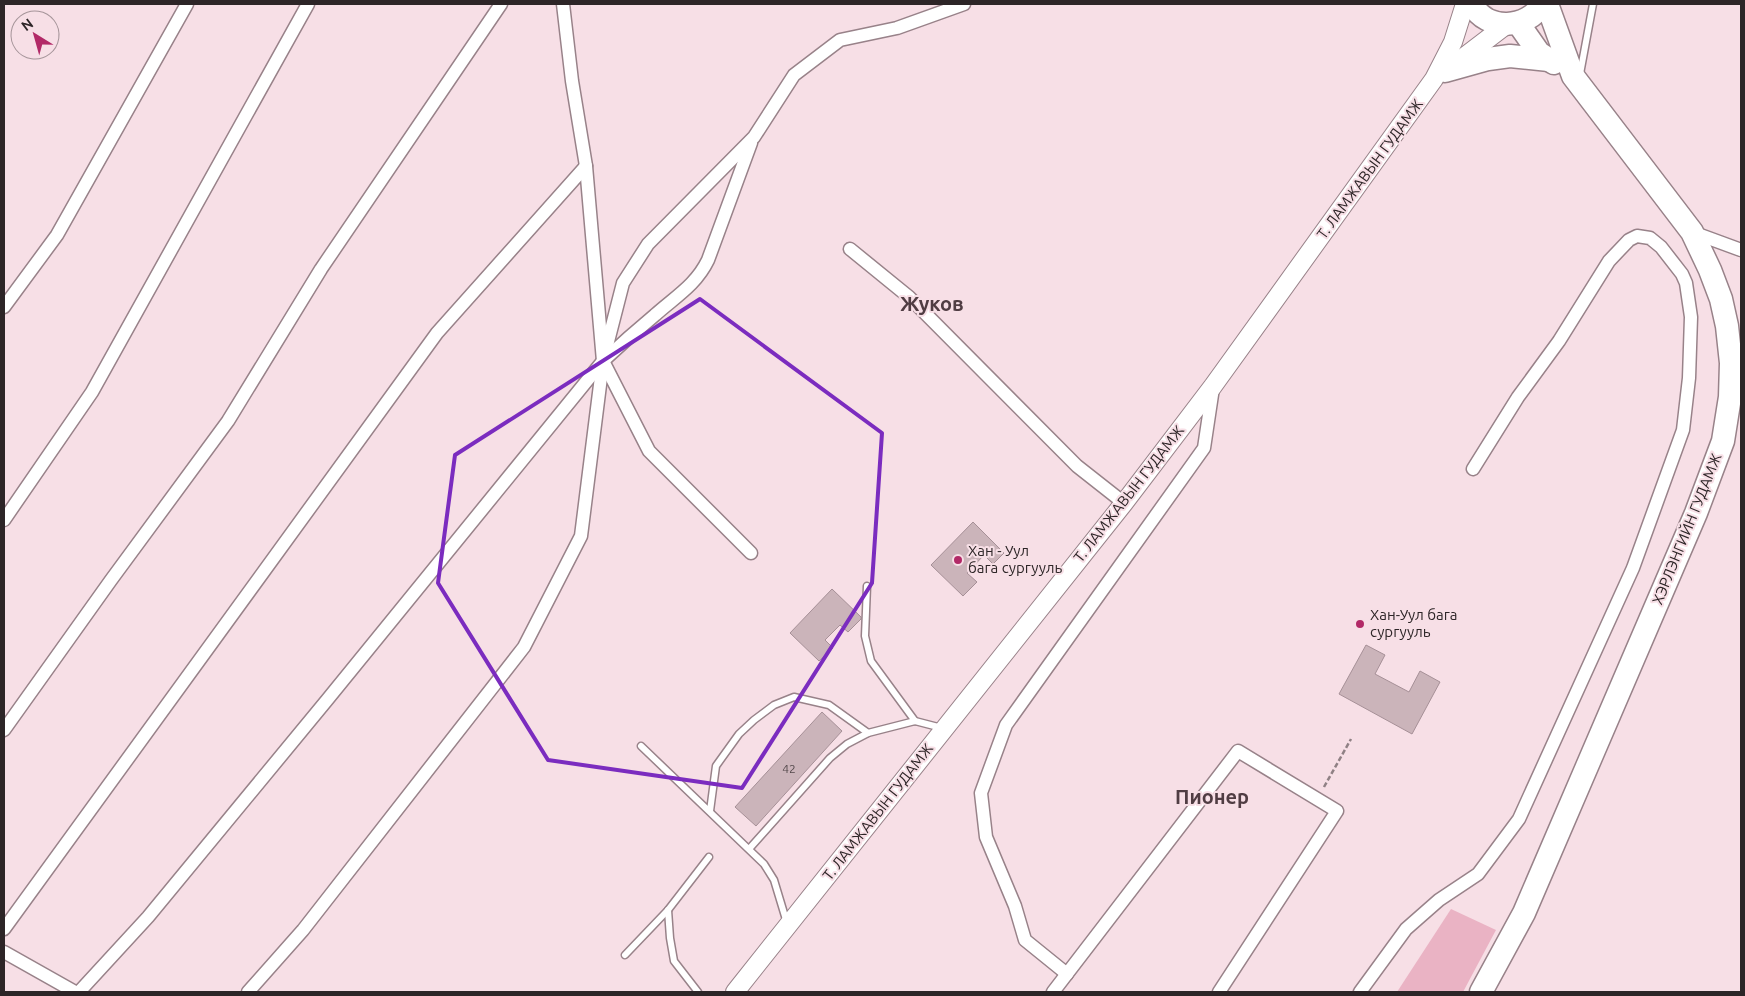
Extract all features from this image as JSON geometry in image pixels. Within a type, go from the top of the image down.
[{"type":"highway","points":[[1472,4],[1482,16],[1494,22],[1512,24],[1529,18],[1545,4]]},
{"type":"highway","name":"ХЭРЛЭНГИЙН ГУДАМЖ","points":[[1481,992],[1524,913],[1696,514],[1723,441],[1730,397],[1732,363],[1727,326],[1710,270],[1692,232],[1576,79],[1545,4]]},
{"type":"highway","name":"ХЭРЛЭНГИЙН ГУДАМЖ","points":[[1512,24],[1539,53],[1576,79]]},
{"type":"highway","points":[[1439,75],[1488,59],[1510,56],[1549,60]]},
{"type":"street","points":[[4,307],[58,235],[187,4]]},
{"type":"street","points":[[4,520],[92,392],[308,4]]},
{"type":"street","points":[[4,730],[228,421],[322,269],[501,4]]},
{"type":"street","points":[[563,4],[572,81],[586,166],[603,361],[650,451],[751,553]]},
{"type":"street","points":[[248,992],[303,930],[524,647],[581,536],[603,361],[623,283],[648,244],[754,137],[794,75],[840,40],[897,28],[964,4]]},
{"type":"street","name":"Т. ЛАМЖАВЫН ГУДАМЖ","points":[[735,992],[1124,503],[1213,386],[1439,75],[1453,42],[1465,4]]},
{"type":"street","name":"Т. ЛАМЖАВЫН ГУДАМЖ","points":[[1439,75],[1512,24]]},
{"type":"street","points":[[4,952],[77,992],[160,902],[603,361],[641,326],[690,286],[702,273],[754,137]]},
{"type":"street","points":[[4,929],[437,333],[586,166]]},
{"type":"street","points":[[1692,232],[1741,250]]},
{"type":"street","points":[[1360,992],[1406,930],[1439,900],[1478,874],[1519,819],[1633,568],[1683,430],[1689,378],[1691,317],[1686,283],[1682,274],[1661,246],[1650,238],[1637,236],[1629,240],[1609,261],[1559,341],[1518,397],[1473,468]]},
{"type":"street","points":[[850,249],[909,297],[1077,466],[1124,503]]},
{"type":"street","points":[[1067,974],[1025,940],[1015,906],[986,837],[981,793],[1006,725],[1204,448],[1213,386]]},
{"type":"street","points":[[1053,992],[1238,751],[1337,811],[1219,992]]},
{"type":"lane","points":[[1576,79],[1593,4]]},
{"type":"lane","points":[[868,586],[866,636],[871,661],[915,721]]},
{"type":"lane","points":[[710,812],[716,766],[739,734],[774,705],[794,697],[829,705],[868,733]]},
{"type":"lane","points":[[749,850],[830,758],[847,744],[868,733],[915,721],[945,728]]},
{"type":"lane","points":[[641,746],[764,864],[774,880],[788,926]]},
{"type":"lane","points":[[625,955],[668,910],[709,857]]},
{"type":"lane","points":[[668,910],[674,961],[698,992]]},
{"type":"path","points":[[1318,800],[1351,740]]},
{"type":"highlighted area","points":[[700,299],[882,433],[872,583],[742,788],[548,760],[438,583],[455,455]]},
{"type":"shaded area","points":[[1451,909],[1496,930],[1463,992],[1397,992]]},
{"type":"building","name":"Хан - Уул бага сургууль","points":[[973,522],[1004,553],[993,564],[984,555],[967,573],[977,582],[963,596],[931,565]]},
{"type":"building","points":[[832,589],[861,619],[848,632],[840,625],[825,640],[833,648],[819,661],[790,633]]},
{"type":"building","points":[[1366,645],[1385,655],[1375,674],[1409,692],[1420,671],[1440,682],[1412,734],[1339,694]]},
{"type":"building","points":[[822,712],[842,731],[756,826],[735,807]]},
{"type":"place","name":"Хан - Уул бага сургууль","points":[[958,560]]},
{"type":"place","name":"Хан-Уул бага сургууль","points":[[1360,624]]},
{"type":"district","name":"Жуков","points":[[932,304]]},
{"type":"district","name":"Пионер","points":[[1212,797]]}]
